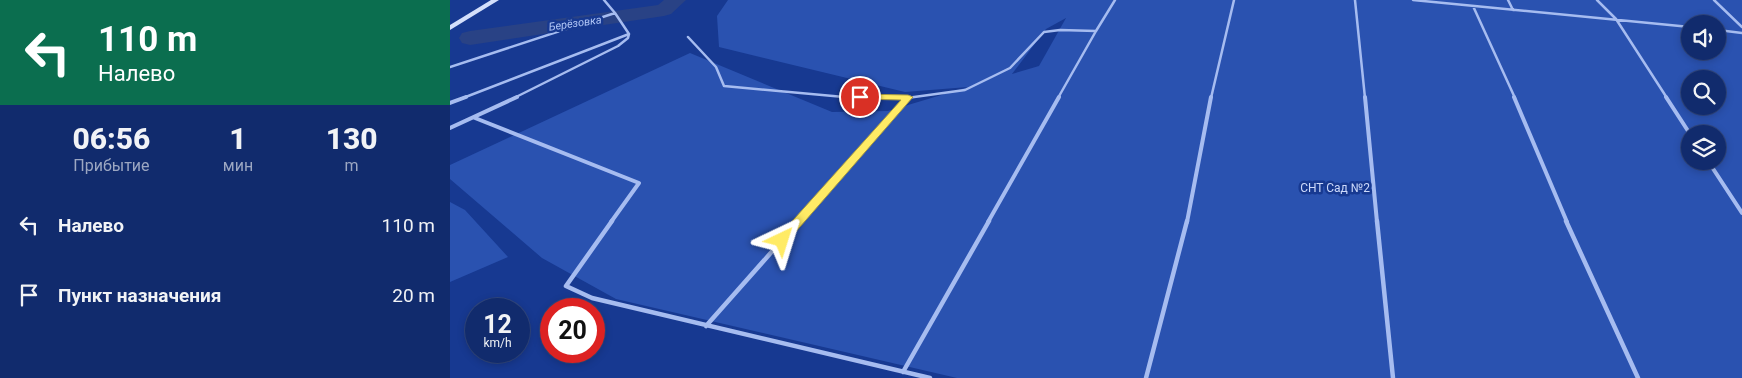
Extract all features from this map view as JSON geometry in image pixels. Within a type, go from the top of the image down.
[{"type":"main road","points":[[450,28],[496,0]]},
{"type":"lane","points":[[450,128],[476,118],[618,46],[628,38],[628,32],[604,0]]},
{"type":"lane","points":[[903,372],[1115,0]]},
{"type":"lane","points":[[1146,378],[1183,240],[1208,112],[1234,0]]},
{"type":"lane","points":[[1355,0],[1393,378]]},
{"type":"lane","points":[[1414,0],[1681,26]]},
{"type":"lane","points":[[1508,0],[1513,10]]},
{"type":"lane","points":[[1598,0],[1616,19],[1684,125]]},
{"type":"lane","points":[[1714,0],[1742,27]]},
{"type":"lane","points":[[1473,6],[1520,110],[1577,247],[1638,378]]},
{"type":"lane","points":[[450,67],[615,14]]},
{"type":"lane","points":[[688,37],[716,68],[724,86],[844,97],[908,97],[965,90],[1010,68],[1044,32],[1060,30],[1096,31]]},
{"type":"lane","points":[[1726,31],[1742,33]]},
{"type":"lane","points":[[450,103],[628,32]]},
{"type":"lane","points":[[706,326],[908,97]]},
{"type":"lane","points":[[476,118],[639,183],[566,286],[592,298],[930,378]]},
{"type":"lane","points":[[1714,170],[1742,213]]},
{"type":"green space","name":"СНТ Сад №2","points":[[728,0],[1742,0],[1742,378],[957,378],[616,299],[542,258],[450,179],[450,165],[690,53],[832,112],[888,111],[968,87],[905,92],[719,47],[717,16]],"holes":[[[1066,18],[1039,66],[1012,74],[1046,29]]]},
{"type":"green space","points":[[450,202],[465,210],[508,257],[450,282]]},
{"type":"waterway","name":"Берёзовка","points":[[470,38],[664,10],[676,0]]},
{"type":"route","points":[[782,240],[908,97],[860,97]]}]
